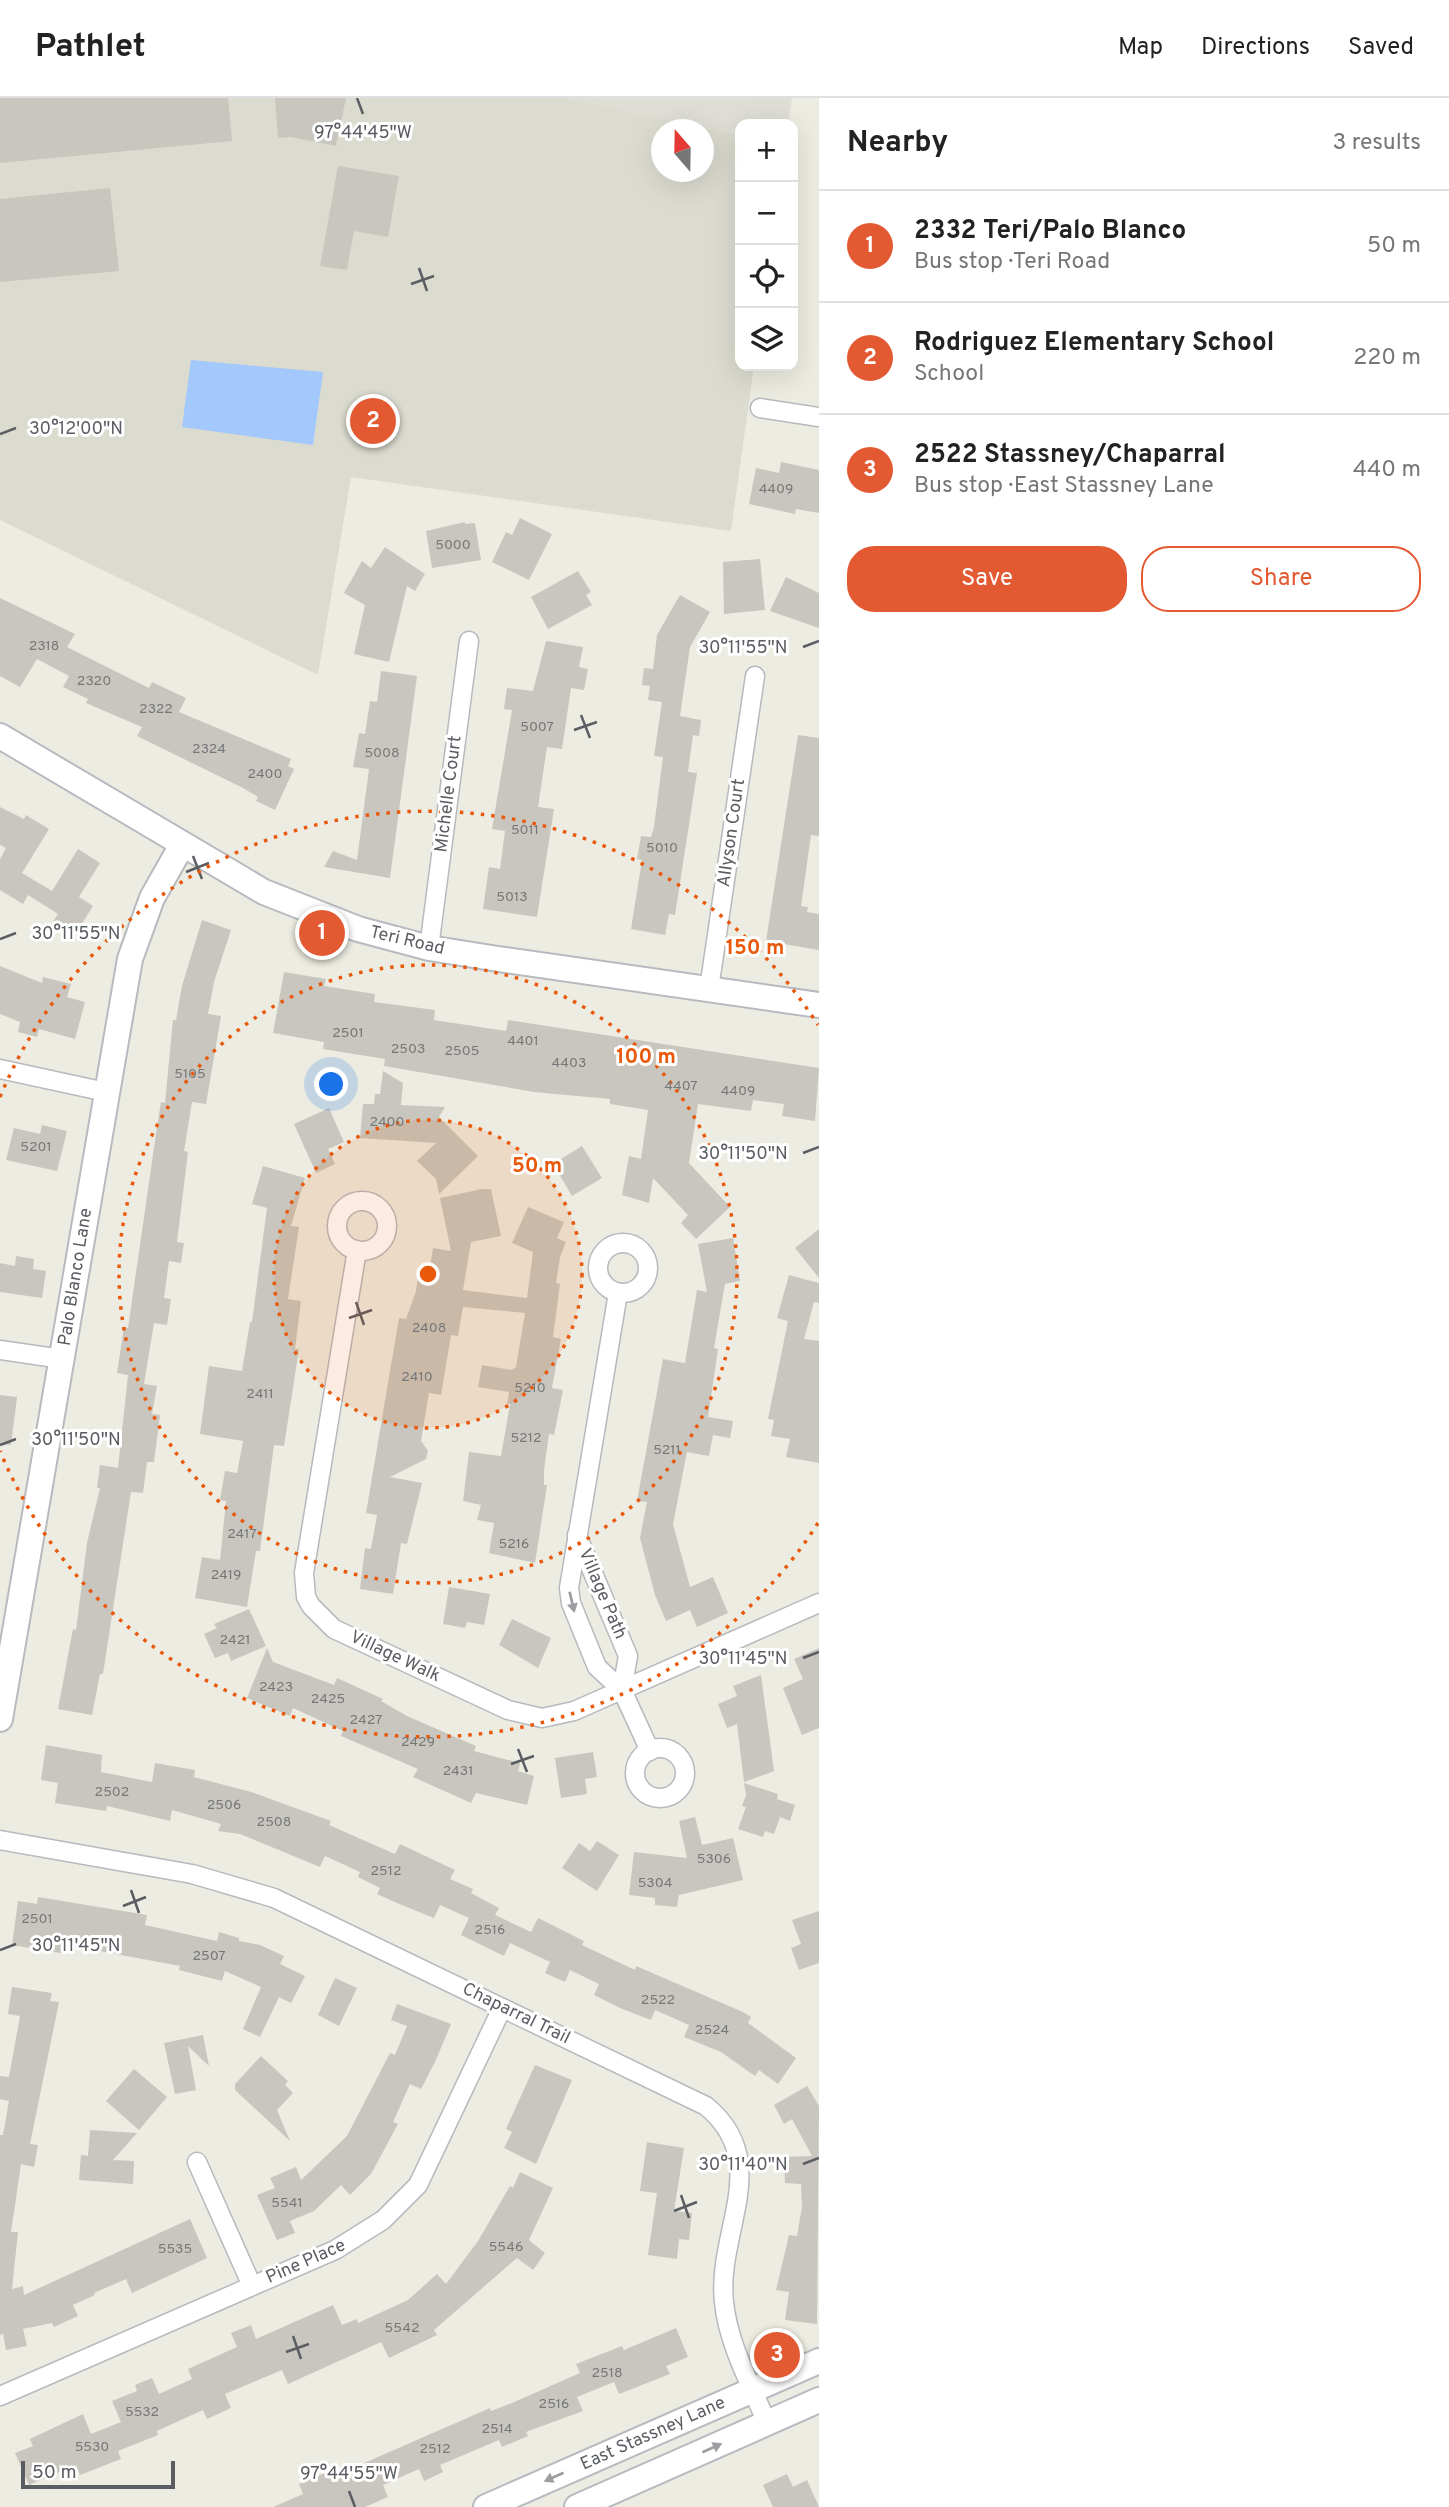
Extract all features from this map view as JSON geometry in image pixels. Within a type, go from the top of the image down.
[{"type":"street","points":[[760,408],[819,417]]},
{"type":"street","name":"Michelle Court","points":[[429,947],[469,641]]},
{"type":"street","name":"Allyson Court","points":[[709,989],[755,676]]},
{"type":"street","name":"Teri Road","points":[[0,736],[182,845],[295,906],[358,929],[429,947],[819,1005]]},
{"type":"street","name":"Palo Blanco Lane","points":[[0,1719],[8,1632],[62,1359],[130,959],[140,927],[182,845]]},
{"type":"street","points":[[0,1069],[106,1092]]},
{"type":"street","name":"Village Walk","points":[[357,1250],[305,1564],[304,1583],[311,1606],[334,1629],[524,1716],[556,1716],[622,1690],[819,1603]]},
{"type":"street","points":[[577,1535],[618,1293]]},
{"type":"street","points":[[0,1350],[62,1359]]},
{"type":"street","name":"Village Path","points":[[577,1535],[628,1656],[622,1690]]},
{"type":"street","name":"Village Path","points":[[577,1535],[571,1568],[571,1604],[597,1667],[622,1690]]},
{"type":"street","points":[[622,1690],[650,1751]]},
{"type":"street","name":"Chaparral Trail","points":[[0,1840],[233,1883],[274,1898],[696,2100],[724,2124],[736,2145],[740,2169],[725,2266],[723,2298],[730,2333],[767,2423]]},
{"type":"street","name":"Pine Place","points":[[0,2396],[335,2250],[360,2236],[401,2204],[418,2185],[502,2008]]},
{"type":"street","points":[[197,2162],[252,2286]]},
{"type":"street","name":"East Stassney Lane","points":[[486,2507],[819,2361]]},
{"type":"street","name":"East Stassney Lane","points":[[577,2507],[819,2400]]},
{"type":"shaded area","points":[[0,98],[566,98],[665,119],[651,119],[651,182],[714,182],[714,129],[735,134],[735,371],[753,371],[731,531],[351,477],[318,675],[0,520]]},
{"type":"shaded area","points":[[566,98],[792,98],[789,119],[735,119],[735,134],[714,129],[714,119],[665,119]]},
{"type":"water","points":[[191,360],[323,372],[313,445],[182,427]]},
{"type":"building","points":[[0,98],[228,98],[232,141],[0,163]]},
{"type":"building","points":[[275,98],[346,98],[336,146],[291,137],[278,138]]},
{"type":"building","points":[[338,166],[399,176],[388,237],[354,231],[347,270],[320,266]]},
{"type":"building","points":[[110,188],[119,271],[0,282],[0,199]]},
{"type":"building","points":[[781,462],[819,470],[819,513],[796,509],[795,514],[749,504],[756,468],[779,473]]},
{"type":"building","points":[[520,518],[552,534],[529,580],[492,562],[506,532],[512,535]]},
{"type":"building","points":[[465,522],[475,523],[481,560],[432,568],[426,531]]},
{"type":"building","points":[[385,547],[425,574],[415,591],[407,586],[389,662],[354,654],[365,605],[344,593],[362,561],[371,568]]},
{"type":"building","points":[[760,559],[765,610],[724,614],[723,562]]},
{"type":"building","points":[[578,571],[591,592],[586,595],[592,605],[548,629],[531,597]]},
{"type":"building","points":[[786,577],[819,593],[819,628],[770,611]]},
{"type":"building","points":[[680,595],[710,612],[690,647],[680,716],[701,720],[699,736],[693,735],[688,772],[697,773],[675,915],[669,914],[665,935],[631,929],[642,860],[637,859],[641,836],[651,837],[654,827],[663,757],[654,756],[662,702],[648,700],[650,686],[642,685],[644,668],[653,669],[657,635]]},
{"type":"building","points":[[0,598],[75,634],[67,647],[149,688],[152,682],[186,698],[179,712],[291,759],[288,766],[294,769],[275,810],[256,801],[258,797],[243,788],[137,736],[142,727],[86,703],[88,699],[63,687],[69,676],[37,659],[20,687],[0,676]]},
{"type":"building","points":[[546,641],[583,647],[579,667],[588,669],[584,690],[571,688],[562,749],[547,747],[538,807],[554,809],[537,917],[483,909],[489,867],[500,869],[505,831],[492,829],[512,710],[504,709],[507,688],[533,691]]},
{"type":"building","points":[[381,671],[417,676],[390,878],[324,867],[333,851],[357,860],[369,769],[353,767],[359,733],[365,734],[370,701],[377,702]]},
{"type":"building","points":[[798,735],[819,738],[819,836],[811,835],[801,906],[808,907],[807,912],[819,914],[819,950],[766,941]]},
{"type":"building","points":[[0,807],[24,819],[26,815],[49,829],[22,873],[52,891],[78,849],[100,863],[79,897],[93,906],[74,936],[52,923],[58,914],[28,895],[23,904],[0,890],[0,859],[6,848],[0,845]]},
{"type":"building","points":[[202,920],[231,930],[214,982],[208,1014],[221,1016],[206,1104],[192,1102],[184,1151],[188,1152],[177,1242],[184,1243],[181,1263],[169,1261],[164,1298],[171,1299],[167,1325],[154,1323],[144,1384],[157,1386],[152,1414],[160,1415],[154,1462],[147,1462],[143,1493],[131,1492],[103,1674],[100,1674],[92,1715],[58,1709],[73,1629],[76,1630],[87,1543],[100,1488],[97,1488],[100,1465],[118,1468],[128,1375],[117,1373],[124,1327],[128,1328],[161,1102],[165,1103],[173,1020],[176,1020],[182,986]]},
{"type":"building","points":[[0,966],[42,983],[43,977],[71,984],[67,997],[85,1002],[75,1039],[39,1029],[37,1037],[18,1032],[20,1022],[0,1014]]},
{"type":"building","points":[[284,972],[326,979],[324,986],[375,994],[374,1002],[435,1010],[434,1020],[506,1031],[508,1020],[819,1068],[815,1121],[782,1116],[784,1104],[753,1100],[751,1111],[698,1104],[689,1163],[730,1207],[696,1239],[681,1223],[688,1215],[653,1178],[649,1203],[622,1195],[629,1156],[641,1159],[648,1110],[610,1104],[610,1099],[534,1092],[384,1066],[385,1059],[323,1049],[324,1042],[273,1033]]},
{"type":"building","points":[[383,1071],[403,1083],[401,1105],[445,1107],[439,1117],[478,1156],[439,1194],[436,1179],[417,1161],[436,1143],[360,1138],[363,1104],[374,1104],[375,1094],[380,1094]]},
{"type":"building","points":[[329,1108],[344,1142],[328,1149],[335,1164],[316,1173],[294,1124]]},
{"type":"building","points":[[42,1125],[67,1131],[57,1171],[6,1160],[14,1128],[40,1134]]},
{"type":"building","points":[[582,1146],[602,1178],[572,1196],[553,1164]]},
{"type":"building","points":[[263,1166],[305,1178],[291,1226],[299,1227],[288,1299],[301,1301],[295,1349],[299,1349],[284,1446],[274,1445],[260,1551],[256,1551],[247,1607],[195,1598],[202,1557],[220,1560],[226,1501],[220,1500],[225,1471],[237,1473],[243,1441],[200,1434],[209,1366],[242,1371],[252,1322],[267,1208],[252,1204]]},
{"type":"building","points":[[491,1189],[501,1236],[471,1242],[463,1290],[527,1298],[533,1252],[512,1243],[528,1207],[564,1222],[557,1238],[566,1242],[560,1257],[556,1283],[560,1284],[553,1337],[561,1339],[552,1388],[563,1390],[554,1435],[549,1434],[544,1470],[544,1485],[547,1485],[535,1563],[489,1553],[494,1523],[477,1520],[481,1505],[463,1501],[469,1452],[501,1456],[510,1404],[507,1404],[509,1392],[478,1387],[482,1365],[512,1370],[516,1367],[525,1313],[463,1307],[458,1336],[451,1335],[441,1395],[429,1393],[421,1441],[428,1451],[426,1459],[390,1477],[422,1483],[407,1544],[401,1543],[393,1594],[360,1589],[365,1548],[371,1549],[377,1515],[366,1513],[399,1318],[406,1319],[416,1291],[419,1271],[429,1272],[433,1248],[451,1251],[440,1198]]},
{"type":"building","points":[[819,1229],[819,1278],[795,1248]]},
{"type":"building","points":[[733,1238],[740,1281],[725,1284],[714,1348],[718,1349],[708,1417],[733,1421],[730,1438],[713,1435],[709,1456],[687,1452],[673,1524],[690,1587],[713,1577],[728,1613],[697,1627],[690,1610],[666,1621],[655,1595],[640,1538],[647,1502],[637,1501],[663,1359],[685,1363],[697,1290],[707,1292],[698,1244]]},
{"type":"building","points":[[16,1256],[34,1259],[33,1269],[46,1271],[42,1298],[0,1292],[0,1263],[15,1266]]},
{"type":"building","points":[[789,1275],[819,1283],[819,1303],[814,1302],[804,1339],[819,1341],[819,1463],[786,1457],[790,1439],[771,1436],[774,1420],[768,1419],[788,1321],[777,1318]]},
{"type":"building","points":[[0,1395],[17,1397],[11,1445],[0,1444]]},
{"type":"building","points":[[449,1587],[490,1594],[484,1625],[467,1622],[465,1628],[443,1624]]},
{"type":"building","points":[[249,1609],[266,1646],[231,1661],[228,1653],[215,1658],[204,1634],[217,1628],[214,1624]]},
{"type":"building","points":[[512,1619],[551,1638],[538,1668],[499,1645]]},
{"type":"building","points":[[267,1648],[273,1662],[334,1685],[337,1678],[383,1699],[381,1701],[407,1716],[476,1746],[474,1751],[520,1763],[518,1771],[534,1776],[527,1805],[476,1793],[471,1803],[413,1777],[418,1769],[341,1736],[343,1731],[293,1708],[290,1716],[247,1698]]},
{"type":"building","points":[[819,1648],[819,1728],[802,1735],[783,1688],[803,1679],[794,1659]]},
{"type":"building","points":[[761,1675],[774,1771],[744,1782],[737,1724],[727,1728],[718,1704],[737,1696],[733,1686]]},
{"type":"building","points":[[46,1745],[102,1755],[101,1772],[152,1782],[155,1763],[195,1770],[194,1777],[251,1792],[331,1821],[329,1825],[395,1854],[400,1844],[455,1870],[450,1879],[473,1889],[471,1893],[499,1908],[495,1915],[531,1932],[538,1918],[584,1941],[582,1945],[635,1970],[636,1966],[743,2012],[751,2017],[748,2023],[796,2058],[778,2084],[759,2070],[755,2076],[721,2052],[684,2037],[689,2025],[655,2010],[651,2020],[620,2008],[594,1995],[599,1984],[570,1970],[565,1982],[545,1973],[550,1962],[510,1943],[504,1956],[461,1935],[469,1918],[440,1905],[434,1918],[397,1903],[377,1894],[380,1888],[358,1877],[360,1872],[325,1856],[320,1867],[240,1834],[218,1831],[221,1824],[172,1810],[170,1821],[107,1806],[106,1811],[55,1803],[58,1783],[41,1780]]},
{"type":"building","points":[[593,1752],[597,1777],[585,1779],[587,1794],[561,1798],[555,1758]]},
{"type":"building","points":[[744,1783],[778,1794],[777,1799],[795,1805],[790,1821],[780,1817],[774,1834],[765,1831],[763,1837],[738,1829],[746,1807],[742,1806],[746,1795]]},
{"type":"building","points":[[695,1817],[702,1845],[733,1838],[743,1880],[679,1895],[677,1907],[655,1905],[655,1898],[629,1895],[634,1852],[687,1858],[679,1821]]},
{"type":"building","points":[[597,1841],[619,1855],[597,1891],[562,1868],[579,1843],[590,1851]]},
{"type":"building","points":[[38,1897],[147,1915],[145,1925],[217,1941],[219,1932],[284,1956],[280,1964],[305,1976],[291,2003],[279,1997],[260,2037],[243,2029],[261,1987],[225,1971],[222,1981],[179,1970],[180,1966],[105,1952],[68,1946],[67,1954],[12,1945],[18,1901],[37,1904]]},
{"type":"building","points":[[819,1911],[819,1963],[799,1970],[791,1948],[801,1944],[792,1920]]},
{"type":"building","points":[[335,1978],[357,1988],[339,2026],[318,2015]]},
{"type":"building","points":[[12,1987],[52,1993],[50,2001],[59,2002],[30,2144],[38,2145],[34,2167],[21,2164],[11,2232],[18,2232],[12,2289],[23,2286],[24,2295],[190,2219],[207,2258],[132,2293],[126,2279],[94,2293],[95,2295],[73,2305],[78,2316],[54,2327],[52,2323],[23,2329],[27,2346],[6,2350],[3,2334],[0,2335],[0,2135],[3,2135],[9,2101],[0,2099],[0,2076],[9,2077],[20,2016],[8,2014]]},
{"type":"building","points":[[397,2004],[451,2024],[435,2062],[421,2089],[410,2084],[393,2122],[398,2124],[371,2174],[350,2195],[341,2185],[314,2211],[290,2221],[295,2233],[277,2240],[257,2195],[275,2188],[270,2178],[296,2167],[301,2180],[347,2136],[390,2053],[395,2055],[407,2026],[391,2020]]},
{"type":"building","points":[[203,2035],[209,2066],[188,2046],[196,2090],[175,2094],[164,2043]]},
{"type":"building","points":[[261,2056],[288,2081],[285,2085],[293,2093],[277,2110],[290,2141],[235,2090],[235,2084]]},
{"type":"building","points":[[535,2065],[572,2080],[536,2164],[504,2148],[512,2132],[506,2129]]},
{"type":"building","points":[[134,2069],[167,2097],[139,2130],[106,2101]]},
{"type":"building","points":[[807,2086],[819,2106],[817,2324],[785,2320],[789,2292],[776,2290],[789,2235],[797,2236],[802,2207],[801,2184],[785,2183],[784,2157],[812,2156],[792,2119],[784,2124],[774,2105]]},
{"type":"building","points":[[90,2130],[137,2133],[113,2160],[134,2161],[133,2184],[79,2180],[81,2155],[88,2156]]},
{"type":"building","points":[[647,2142],[684,2148],[674,2211],[692,2213],[689,2240],[679,2239],[677,2259],[648,2255],[657,2193],[640,2191]]},
{"type":"building","points":[[520,2172],[553,2188],[529,2240],[545,2253],[533,2270],[517,2258],[434,2330],[437,2335],[389,2358],[381,2342],[288,2384],[282,2370],[225,2394],[231,2408],[207,2419],[203,2410],[157,2431],[158,2435],[118,2451],[121,2459],[80,2475],[76,2465],[29,2485],[15,2453],[33,2446],[30,2439],[83,2414],[91,2434],[121,2422],[112,2401],[137,2391],[135,2385],[152,2378],[159,2394],[192,2379],[188,2369],[237,2347],[231,2333],[251,2325],[256,2339],[333,2305],[342,2325],[357,2319],[358,2323],[408,2300],[437,2274],[446,2284],[478,2241],[510,2186],[513,2188]]},
{"type":"building","points":[[676,2328],[688,2357],[666,2366],[670,2374],[619,2394],[614,2382],[577,2397],[583,2411],[526,2432],[528,2436],[502,2447],[499,2440],[440,2465],[443,2472],[424,2481],[419,2469],[383,2485],[388,2497],[365,2507],[273,2507],[303,2494],[299,2484],[336,2468],[339,2474],[490,2408],[491,2411],[512,2403],[580,2373],[576,2364],[622,2346],[624,2350]]},
{"type":"building","points":[[787,2474],[793,2487],[807,2480],[819,2507],[773,2507],[763,2485]]},
{"type":"place","name":"Rodriguez Elementary School","points":[[373,421]]},
{"type":"place","name":"2332 Teri/Palo Blanco","points":[[322,933]]},
{"type":"place","name":"2522 Stassney/Chaparral","points":[[777,2355]]}]
